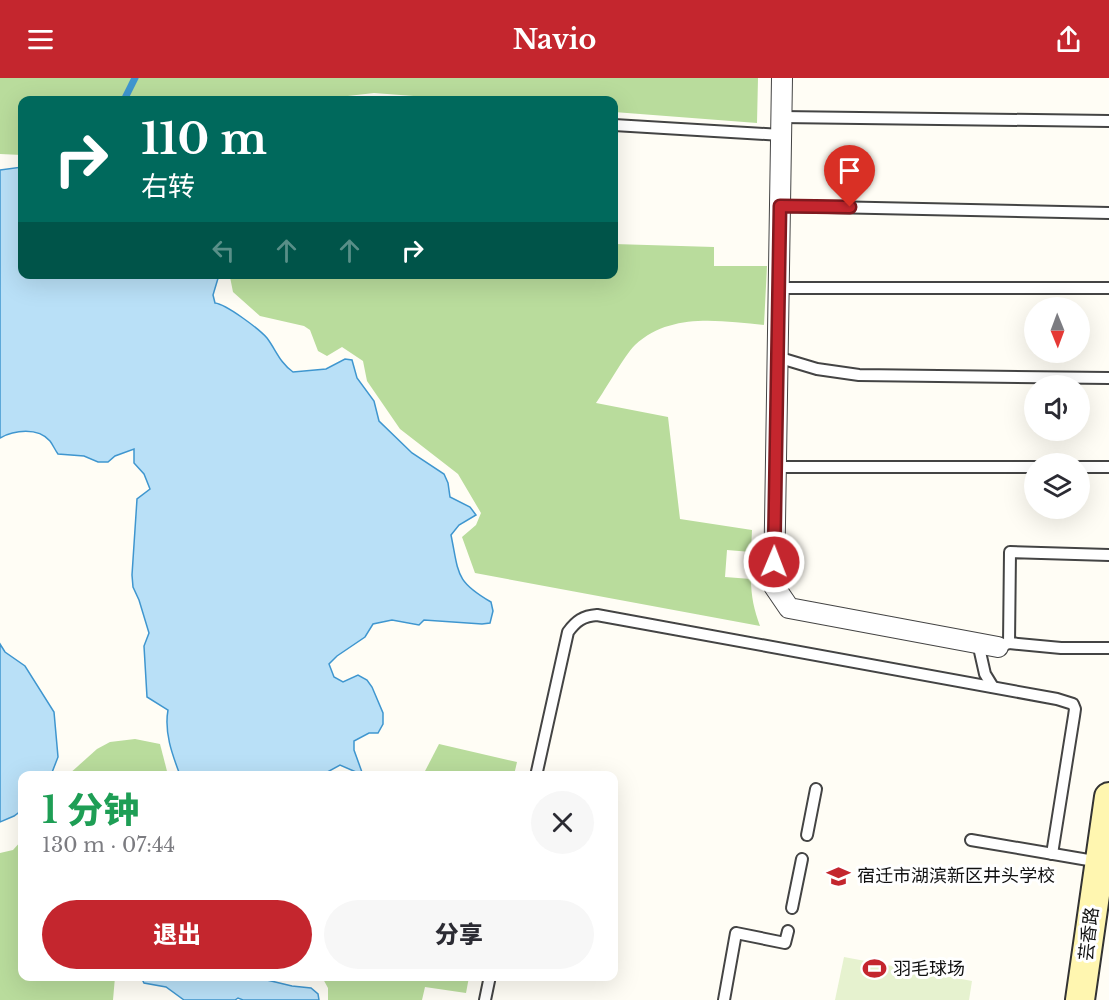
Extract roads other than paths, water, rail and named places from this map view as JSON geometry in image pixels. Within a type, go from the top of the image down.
[{"type":"street","points":[[782,78],[774,586],[789,608],[978,643],[1004,645]]},
{"type":"street","name":"芸香路","points":[[1091,1000],[1106,864],[1109,797]]},
{"type":"street","name":"芸香路","points":[[1080,1000],[1106,864]]},
{"type":"lane","points":[[618,125],[781,126],[1109,121]]},
{"type":"lane","points":[[780,206],[1109,213]]},
{"type":"lane","points":[[778,288],[1109,288]]},
{"type":"lane","points":[[777,357],[817,369],[860,375],[1109,378]]},
{"type":"lane","points":[[776,466],[1024,467]]},
{"type":"lane","points":[[1090,467],[1109,467]]},
{"type":"lane","points":[[1109,555],[1010,552],[1004,645],[1109,648]]},
{"type":"lane","points":[[537,771],[568,632],[575,622],[586,616],[597,615],[993,687],[1073,704],[1075,709],[1052,854]]},
{"type":"lane","points":[[978,643],[985,674],[993,687]]},
{"type":"lane","points":[[807,835],[816,789]]},
{"type":"lane","points":[[971,840],[1106,864]]},
{"type":"lane","points":[[792,908],[802,859]]},
{"type":"lane","points":[[724,1000],[736,933],[785,944],[788,931]]},
{"type":"lane","points":[[485,1000],[489,981]]},
{"type":"water","points":[[18,168],[18,279],[218,279],[213,295],[215,303],[234,312],[263,334],[281,360],[293,372],[326,369],[345,359],[352,360],[357,378],[374,401],[379,421],[412,453],[444,474],[450,497],[470,507],[476,515],[459,525],[451,535],[458,568],[465,582],[491,602],[493,611],[490,623],[424,620],[419,625],[392,620],[373,624],[365,637],[329,664],[334,677],[343,682],[358,675],[367,680],[383,713],[383,724],[378,733],[369,733],[354,741],[354,750],[362,771],[354,771],[340,765],[329,771],[179,771],[168,735],[168,710],[147,697],[144,646],[149,633],[133,587],[132,575],[137,499],[150,489],[144,474],[134,463],[134,449],[115,456],[108,462],[98,462],[84,456],[58,454],[50,441],[33,432],[12,433],[0,438],[0,170]]},
{"type":"water","points":[[0,644],[5,652],[25,666],[54,712],[58,757],[53,771],[18,771],[18,813],[0,822]]},
{"type":"water","points":[[143,981],[271,981],[311,988],[318,994],[319,1000],[243,1000],[238,998],[235,1000],[184,1000],[166,987]]},
{"type":"waterway","points":[[126,96],[135,78]]},
{"type":"place","name":"宿迁市湖滨新区井头学校","points":[[839,876]]},
{"type":"place","name":"羽毛球场","points":[[875,969]]}]
